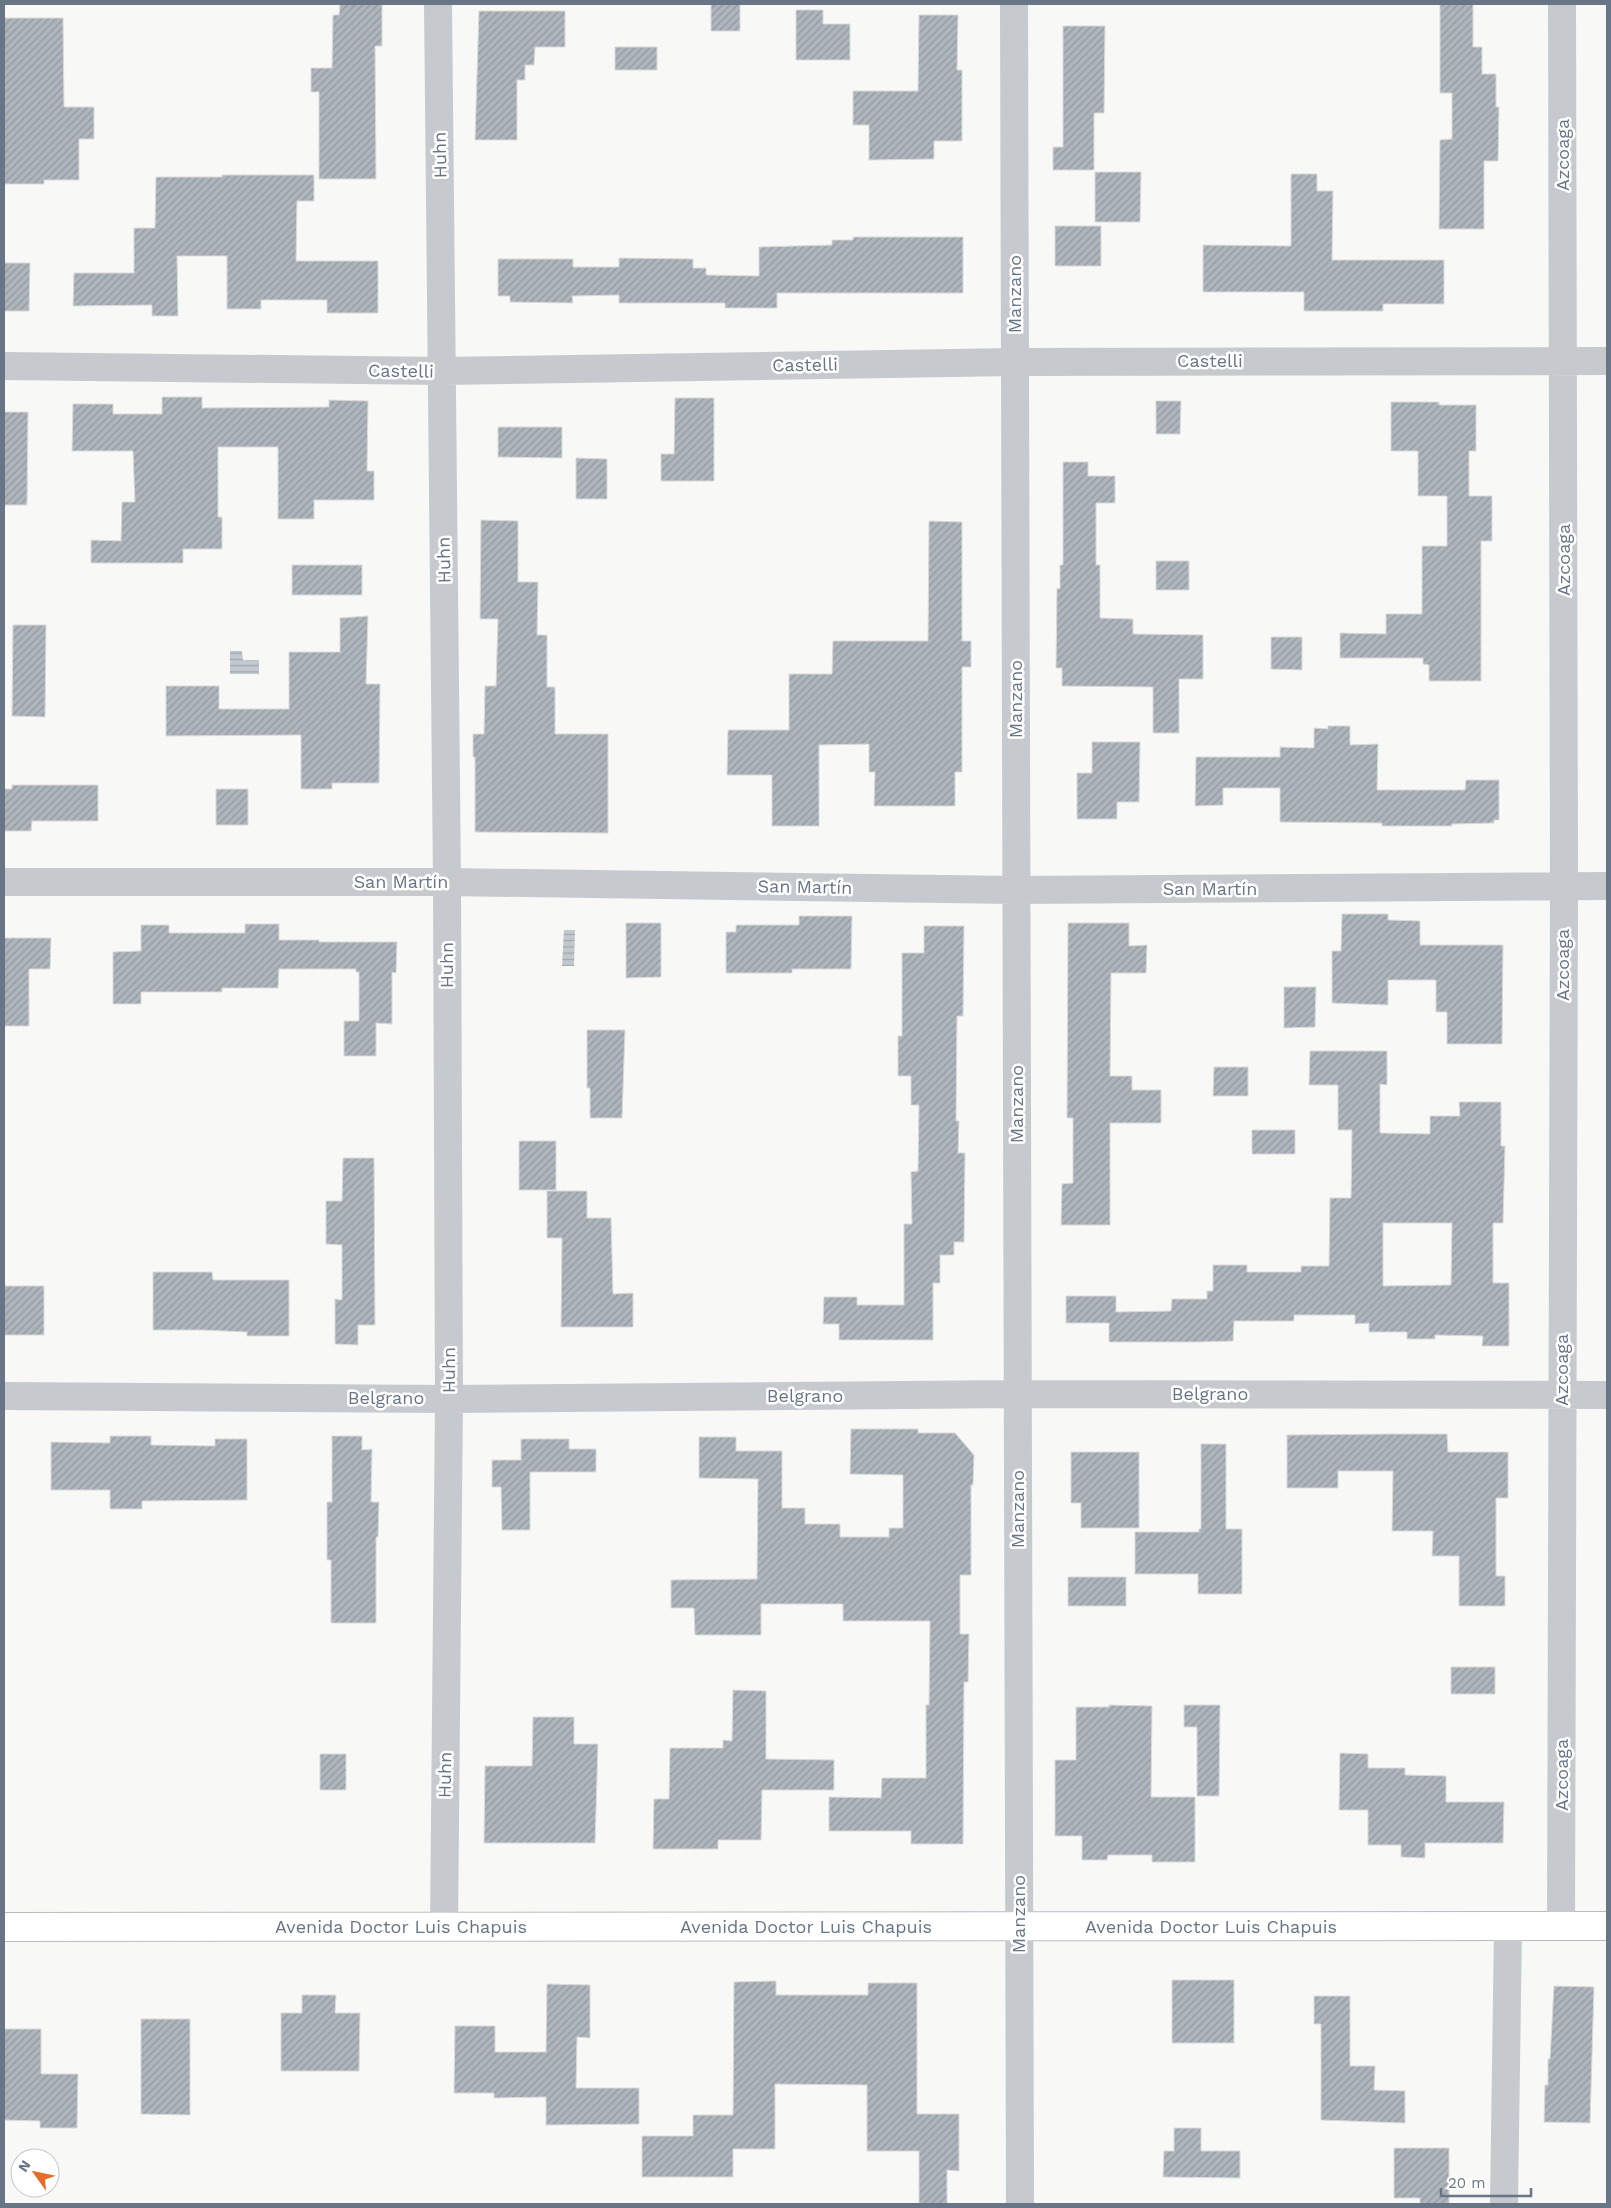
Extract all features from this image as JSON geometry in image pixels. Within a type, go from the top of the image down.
[{"type":"main road","name":"Avenida Doctor Luis Chapuis","points":[[4,1927],[1607,1926]]},
{"type":"street","name":"Huhn","points":[[438,4],[447,882],[449,1399],[444,1927]]},
{"type":"street","name":"Manzano","points":[[1014,4],[1020,2204]]},
{"type":"street","name":"Azcoaga","points":[[1562,4],[1564,361],[1562,1926]]},
{"type":"street","name":"Castelli","points":[[4,366],[442,371],[1015,362],[1607,361]]},
{"type":"street","name":"San Martín","points":[[4,882],[447,882],[1016,890],[1607,886]]},
{"type":"street","name":"Belgrano","points":[[4,1396],[449,1399],[1018,1394],[1607,1395]]},
{"type":"street","points":[[1504,2204],[1508,1926]]},
{"type":"shaded area","points":[[230,651],[242,651],[243,660],[259,660],[259,674],[230,674]]},
{"type":"shaded area","points":[[564,930],[575,930],[574,966],[562,966]]},
{"type":"building","points":[[340,4],[382,4],[382,46],[375,46],[376,179],[319,179],[319,92],[311,92],[311,68],[332,68],[333,15],[339,15]]},
{"type":"building","points":[[711,4],[740,4],[740,31],[711,31]]},
{"type":"building","points":[[1440,4],[1473,4],[1473,47],[1482,47],[1482,74],[1496,74],[1496,107],[1499,107],[1498,161],[1484,161],[1484,229],[1439,229],[1440,140],[1452,139],[1452,93],[1440,93]]},
{"type":"building","points":[[796,10],[823,10],[823,24],[850,24],[850,60],[796,60]]},
{"type":"building","points":[[479,11],[565,11],[565,47],[535,47],[534,65],[525,65],[525,80],[517,80],[517,140],[475,140]]},
{"type":"building","points":[[919,15],[958,15],[957,70],[962,70],[962,141],[934,141],[934,159],[869,160],[869,125],[853,125],[853,91],[918,91]]},
{"type":"building","points":[[4,18],[63,18],[64,107],[94,107],[94,139],[79,139],[79,180],[44,180],[44,184],[4,184]]},
{"type":"building","points":[[1063,26],[1105,26],[1104,113],[1094,113],[1094,170],[1053,170],[1053,147],[1063,147]]},
{"type":"building","points":[[615,47],[657,47],[657,70],[615,70]]},
{"type":"building","points":[[1095,172],[1141,172],[1140,222],[1095,222]]},
{"type":"building","points":[[1291,174],[1317,174],[1317,191],[1333,191],[1332,260],[1444,260],[1444,304],[1383,304],[1383,311],[1304,311],[1304,292],[1203,292],[1203,245],[1291,246]]},
{"type":"building","points":[[222,175],[314,175],[314,201],[297,201],[296,261],[378,261],[378,313],[327,313],[327,300],[261,300],[261,309],[227,309],[227,256],[177,256],[178,316],[152,316],[152,305],[73,306],[74,273],[134,273],[134,228],[155,228],[156,177],[222,177]]},
{"type":"building","points":[[1055,226],[1101,226],[1101,266],[1055,266]]},
{"type":"building","points":[[853,237],[963,237],[963,293],[777,293],[777,308],[725,308],[725,303],[619,303],[619,295],[572,296],[573,303],[510,302],[510,296],[498,296],[498,259],[573,259],[573,267],[619,267],[619,258],[693,259],[693,268],[706,268],[706,275],[759,276],[759,247],[832,245],[832,240],[853,240]]},
{"type":"building","points":[[4,263],[30,263],[29,311],[4,311]]},
{"type":"building","points":[[162,397],[202,397],[202,408],[329,407],[329,400],[368,401],[367,471],[374,471],[374,500],[314,500],[314,519],[278,519],[278,447],[218,447],[218,517],[222,517],[222,549],[183,549],[183,563],[91,563],[91,540],[121,541],[122,502],[135,502],[133,451],[72,451],[73,404],[113,404],[113,414],[162,414]]},
{"type":"building","points":[[675,398],[714,398],[714,481],[661,481],[661,454],[674,454]]},
{"type":"building","points":[[1156,401],[1181,401],[1180,434],[1156,434]]},
{"type":"building","points":[[1391,402],[1439,402],[1439,405],[1476,405],[1476,451],[1469,451],[1469,496],[1492,496],[1492,541],[1481,541],[1481,681],[1429,681],[1429,665],[1423,664],[1423,658],[1340,658],[1340,633],[1386,634],[1386,614],[1422,614],[1422,546],[1447,546],[1447,496],[1418,496],[1418,451],[1391,451]]},
{"type":"building","points":[[4,412],[28,412],[27,505],[4,505]]},
{"type":"building","points":[[498,427],[562,427],[562,458],[498,457]]},
{"type":"building","points":[[576,458],[607,459],[607,499],[576,499]]},
{"type":"building","points":[[1063,462],[1088,462],[1088,476],[1115,476],[1115,503],[1096,503],[1096,565],[1100,565],[1100,618],[1133,619],[1133,634],[1203,635],[1203,679],[1179,679],[1179,733],[1153,733],[1153,687],[1062,686],[1062,668],[1056,668],[1057,588],[1060,589],[1060,565],[1063,565]]},
{"type":"building","points":[[481,520],[518,521],[518,582],[538,582],[537,635],[547,635],[547,687],[555,687],[555,734],[608,734],[608,833],[475,832],[475,757],[473,757],[473,734],[484,734],[485,686],[496,686],[498,619],[480,619]]},
{"type":"building","points":[[929,521],[962,522],[962,641],[971,641],[971,667],[962,667],[962,772],[955,772],[955,806],[874,806],[875,772],[869,772],[869,744],[819,745],[819,826],[772,826],[772,775],[727,775],[728,730],[789,730],[789,674],[832,674],[833,641],[928,641]]},
{"type":"building","points":[[1156,561],[1189,561],[1189,590],[1156,590]]},
{"type":"building","points":[[292,565],[362,565],[362,595],[292,595]]},
{"type":"building","points":[[368,616],[366,684],[380,684],[379,783],[332,783],[332,789],[301,789],[301,735],[166,736],[166,686],[219,686],[219,709],[289,709],[289,652],[340,652],[340,618]]},
{"type":"building","points":[[13,625],[46,625],[45,717],[12,716]]},
{"type":"building","points":[[1271,637],[1302,637],[1302,670],[1271,669]]},
{"type":"building","points":[[1328,726],[1350,726],[1350,745],[1378,744],[1377,790],[1465,790],[1466,780],[1499,780],[1499,820],[1494,820],[1494,823],[1452,824],[1452,826],[1382,826],[1382,823],[1280,822],[1280,788],[1223,788],[1223,805],[1195,806],[1196,757],[1280,757],[1280,747],[1314,748],[1314,728],[1328,729]]},
{"type":"building","points":[[1092,742],[1140,742],[1139,802],[1117,802],[1117,819],[1077,819],[1077,773],[1092,773]]},
{"type":"building","points":[[12,785],[98,785],[98,821],[32,821],[31,831],[4,831],[4,789],[12,789]]},
{"type":"building","points":[[216,789],[248,789],[248,825],[216,825]]},
{"type":"building","points":[[1342,914],[1388,914],[1388,920],[1420,921],[1420,945],[1503,945],[1502,1044],[1447,1044],[1447,1012],[1436,1012],[1436,980],[1388,980],[1388,1005],[1332,1003],[1332,951],[1341,951]]},
{"type":"building","points":[[799,916],[852,916],[851,969],[792,969],[792,973],[726,973],[726,932],[736,932],[736,925],[799,925]]},
{"type":"building","points":[[626,923],[661,923],[661,977],[626,978]]},
{"type":"building","points":[[1068,923],[1129,923],[1129,946],[1147,945],[1146,973],[1111,973],[1110,1076],[1132,1076],[1132,1090],[1161,1090],[1161,1123],[1110,1123],[1110,1225],[1061,1225],[1062,1184],[1073,1183],[1073,1118],[1067,1118]]},
{"type":"building","points":[[245,924],[279,924],[279,940],[397,942],[396,973],[392,972],[392,1024],[376,1023],[376,1056],[344,1056],[344,1021],[359,1021],[359,972],[356,972],[356,969],[279,969],[278,988],[222,988],[222,992],[141,992],[141,1004],[113,1004],[113,952],[141,951],[141,925],[169,925],[169,933],[245,933]]},
{"type":"building","points":[[924,926],[964,926],[963,1016],[957,1016],[956,1121],[959,1121],[958,1153],[965,1153],[964,1242],[954,1242],[954,1255],[940,1255],[940,1283],[933,1283],[933,1340],[839,1340],[839,1324],[823,1324],[824,1297],[857,1297],[857,1305],[904,1305],[904,1224],[912,1224],[911,1172],[918,1171],[919,1105],[911,1105],[911,1076],[898,1076],[898,1036],[902,1036],[902,953],[924,953]]},
{"type":"building","points":[[4,938],[51,938],[50,969],[29,969],[29,1026],[4,1026]]},
{"type":"building","points":[[1284,987],[1316,987],[1315,1027],[1284,1028]]},
{"type":"building","points":[[587,1030],[625,1030],[622,1118],[590,1118],[590,1088],[587,1088]]},
{"type":"building","points":[[1310,1051],[1387,1051],[1387,1085],[1380,1084],[1380,1133],[1430,1134],[1430,1116],[1460,1116],[1459,1102],[1501,1102],[1501,1146],[1505,1146],[1503,1223],[1493,1223],[1493,1283],[1509,1283],[1509,1346],[1482,1346],[1483,1336],[1435,1335],[1435,1339],[1407,1339],[1407,1332],[1369,1332],[1369,1323],[1355,1324],[1355,1315],[1294,1315],[1294,1321],[1234,1321],[1233,1341],[1198,1342],[1109,1342],[1109,1323],[1066,1323],[1066,1296],[1116,1296],[1116,1312],[1171,1311],[1172,1299],[1207,1299],[1207,1291],[1213,1291],[1213,1265],[1247,1265],[1247,1272],[1301,1272],[1301,1266],[1329,1266],[1330,1198],[1351,1198],[1352,1130],[1338,1130],[1338,1085],[1309,1085]],"holes":[[[1383,1223],[1452,1223],[1451,1285],[1383,1286]]]},
{"type":"building","points":[[1214,1067],[1248,1067],[1248,1096],[1213,1096]]},
{"type":"building","points":[[1252,1130],[1295,1130],[1295,1154],[1252,1154]]},
{"type":"building","points":[[519,1141],[556,1141],[556,1190],[519,1190]]},
{"type":"building","points":[[343,1158],[374,1158],[375,1325],[358,1325],[358,1345],[335,1344],[335,1299],[342,1300],[342,1245],[326,1244],[326,1201],[342,1201]]},
{"type":"building","points":[[547,1191],[587,1191],[587,1218],[611,1218],[613,1294],[633,1293],[633,1327],[561,1327],[562,1238],[547,1238]]},
{"type":"building","points":[[153,1272],[212,1272],[213,1280],[289,1280],[289,1336],[247,1336],[247,1332],[202,1330],[153,1330]]},
{"type":"building","points":[[4,1286],[44,1286],[44,1335],[4,1335]]},
{"type":"building","points":[[851,1429],[918,1429],[918,1433],[955,1433],[974,1455],[973,1485],[971,1485],[971,1575],[960,1575],[960,1634],[969,1634],[968,1682],[964,1682],[963,1844],[911,1844],[911,1831],[829,1831],[829,1797],[881,1798],[882,1778],[926,1778],[926,1705],[929,1705],[930,1621],[843,1621],[843,1604],[761,1604],[761,1635],[695,1635],[694,1608],[671,1608],[671,1580],[757,1579],[758,1479],[699,1478],[699,1437],[736,1437],[736,1451],[782,1451],[782,1508],[805,1508],[805,1524],[840,1524],[840,1537],[889,1537],[889,1528],[903,1528],[903,1475],[850,1474]]},
{"type":"building","points":[[1447,1434],[1448,1452],[1508,1452],[1508,1498],[1496,1498],[1496,1576],[1505,1576],[1505,1606],[1459,1606],[1459,1556],[1432,1556],[1433,1531],[1392,1531],[1393,1471],[1338,1471],[1338,1488],[1287,1488],[1287,1435]]},
{"type":"building","points":[[110,1436],[151,1436],[151,1445],[215,1446],[215,1439],[247,1439],[247,1500],[142,1501],[142,1509],[110,1509],[110,1490],[51,1490],[51,1442],[110,1443]]},
{"type":"building","points":[[332,1436],[362,1436],[362,1450],[372,1449],[371,1502],[379,1502],[378,1537],[376,1537],[376,1623],[331,1623],[331,1560],[327,1560],[327,1502],[332,1502]]},
{"type":"building","points":[[521,1439],[569,1439],[569,1449],[596,1449],[596,1472],[530,1472],[530,1530],[502,1530],[501,1487],[492,1487],[492,1460],[521,1460]]},
{"type":"building","points":[[1201,1444],[1226,1444],[1226,1529],[1242,1529],[1242,1594],[1198,1594],[1198,1574],[1135,1574],[1135,1532],[1199,1532],[1199,1529],[1201,1529]]},
{"type":"building","points":[[1071,1452],[1139,1452],[1139,1528],[1081,1528],[1081,1503],[1071,1503]]},
{"type":"building","points":[[1068,1577],[1126,1577],[1126,1606],[1068,1606]]},
{"type":"building","points":[[1451,1667],[1495,1667],[1495,1694],[1451,1694]]},
{"type":"building","points":[[733,1690],[766,1691],[766,1759],[834,1760],[834,1790],[762,1790],[761,1840],[718,1840],[718,1849],[653,1849],[654,1799],[669,1799],[670,1748],[723,1748],[723,1740],[732,1741]]},
{"type":"building","points":[[1109,1705],[1152,1706],[1151,1797],[1195,1797],[1195,1862],[1152,1862],[1152,1855],[1108,1855],[1107,1860],[1082,1860],[1082,1836],[1055,1836],[1055,1760],[1076,1760],[1076,1707],[1109,1707]]},
{"type":"building","points":[[1184,1705],[1220,1705],[1219,1796],[1197,1796],[1197,1727],[1184,1727]]},
{"type":"building","points":[[533,1717],[574,1717],[574,1744],[598,1744],[595,1843],[484,1843],[485,1766],[532,1766]]},
{"type":"building","points":[[1340,1753],[1368,1754],[1368,1768],[1405,1768],[1405,1775],[1446,1776],[1446,1802],[1504,1802],[1503,1843],[1425,1843],[1425,1858],[1401,1857],[1401,1845],[1368,1845],[1368,1810],[1339,1810]]},
{"type":"building","points":[[320,1754],[346,1754],[346,1790],[320,1790]]},
{"type":"building","points":[[1172,1980],[1234,1980],[1234,2043],[1172,2043]]},
{"type":"building","points":[[776,1981],[776,1995],[868,1995],[868,1983],[917,1983],[917,2114],[959,2114],[959,2171],[947,2170],[947,2204],[919,2204],[919,2151],[867,2151],[867,2085],[775,2084],[775,2149],[733,2149],[733,2177],[642,2177],[642,2136],[693,2136],[693,2115],[733,2115],[734,1982]]},
{"type":"building","points":[[547,1984],[590,1985],[590,2038],[577,2037],[576,2088],[639,2088],[639,2124],[546,2125],[546,2097],[494,2098],[494,2093],[454,2093],[455,2026],[495,2026],[495,2052],[546,2052]]},
{"type":"building","points":[[1554,1986],[1594,1987],[1590,2123],[1544,2122],[1545,2085],[1548,2085],[1548,2059],[1550,2059]]},
{"type":"building","points":[[302,1995],[336,1995],[335,2013],[360,2013],[359,2071],[281,2071],[281,2013],[302,2013]]},
{"type":"building","points":[[1314,1996],[1350,1996],[1350,2066],[1375,2066],[1374,2090],[1405,2091],[1405,2123],[1321,2120],[1321,2024],[1314,2024]]},
{"type":"building","points":[[141,2019],[190,2019],[190,2115],[141,2114]]},
{"type":"building","points":[[4,2029],[41,2029],[41,2074],[78,2074],[77,2128],[40,2128],[40,2121],[4,2120]]},
{"type":"building","points":[[1174,2128],[1201,2128],[1201,2151],[1240,2151],[1240,2178],[1163,2177],[1164,2151],[1174,2151]]},
{"type":"building","points":[[1394,2148],[1449,2148],[1449,2204],[1420,2204],[1420,2198],[1394,2198]]}]
